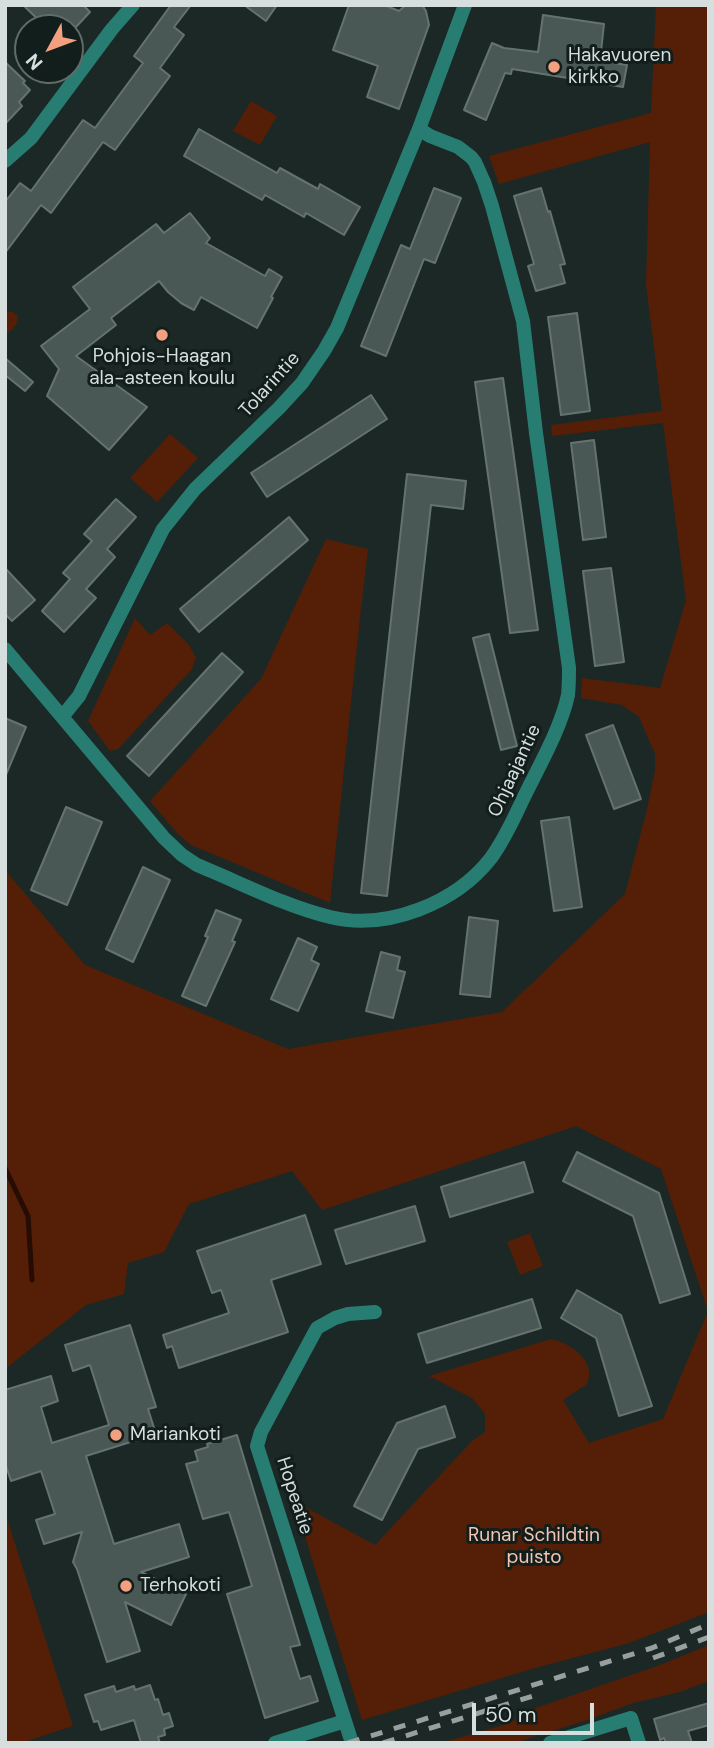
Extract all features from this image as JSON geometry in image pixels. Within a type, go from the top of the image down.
[{"type":"street","points":[[5,161],[31,138],[133,5]]},
{"type":"street","name":"Tolarintie","points":[[62,718],[79,696],[163,529],[195,489],[295,392],[324,351],[337,328],[419,129],[466,5]]},
{"type":"street","name":"Ohjaajantie","points":[[5,649],[164,838],[197,865],[307,911],[334,918],[375,919],[408,914],[430,906],[454,893],[491,858],[505,836],[561,719],[568,694],[569,668],[523,321],[492,206],[475,162],[458,147],[419,129]]},
{"type":"street","name":"Hopeatie","points":[[352,1743],[257,1446],[261,1432],[317,1328],[348,1314],[375,1312]]},
{"type":"street","points":[[550,1743],[631,1718],[639,1743]]},
{"type":"street","points":[[275,1743],[345,1721]]},
{"type":"green space","name":"Runar Schildtin puisto","points":[[656,5],[709,5],[709,1612],[629,1643],[362,1720],[294,1501],[375,1545],[472,1441],[485,1432],[485,1414],[472,1398],[429,1376],[551,1339],[575,1350],[588,1366],[587,1384],[563,1400],[589,1443],[663,1419],[708,1311],[661,1169],[576,1126],[322,1210],[292,1171],[189,1204],[164,1252],[128,1263],[124,1294],[86,1305],[5,1369],[5,870],[85,965],[288,1049],[502,1012],[625,894],[647,809],[655,770],[655,754],[639,717],[622,705],[581,698],[582,678],[660,688],[686,600],[663,423],[552,436],[551,425],[662,411],[646,285],[650,142],[499,184],[489,156],[651,113]]},
{"type":"green space","points":[[251,101],[277,116],[260,145],[233,131]]},
{"type":"green space","points":[[11,311],[18,319],[5,335],[5,313]]},
{"type":"green space","points":[[170,434],[198,458],[157,502],[130,478]]},
{"type":"green space","points":[[326,539],[368,549],[330,903],[191,845],[150,801],[261,679]]},
{"type":"green space","points":[[135,618],[150,635],[167,623],[189,645],[196,658],[192,669],[118,749],[110,751],[88,721]]},
{"type":"green space","points":[[530,1233],[543,1266],[520,1275],[507,1242]]},
{"type":"green space","points":[[5,1512],[73,1726],[21,1743],[5,1743]]},
{"type":"green space","points":[[709,1645],[709,1681],[680,1692],[633,1703],[514,1743],[441,1743],[510,1723],[530,1710]]},
{"type":"building","points":[[23,5],[83,5],[90,12],[84,18],[84,14],[32,14]]},
{"type":"building","points":[[171,5],[191,5],[174,27],[184,35],[160,68],[170,76],[115,150],[103,142],[51,213],[41,205],[5,253],[5,202],[20,183],[31,191],[83,120],[95,128],[143,63],[134,56]]},
{"type":"building","points":[[244,5],[277,5],[266,21]]},
{"type":"building","points":[[349,5],[384,5],[399,11],[406,5],[422,5],[426,11],[429,25],[399,109],[367,97],[378,66],[333,50]]},
{"type":"building","name":"Hakavuoren kirkko","points":[[543,15],[604,24],[600,61],[627,65],[623,87],[512,69],[511,74],[505,73],[486,120],[464,110],[492,43],[504,48],[538,52]]},
{"type":"building","points":[[5,62],[14,71],[14,84],[24,84],[30,90],[19,102],[22,106],[5,124]]},
{"type":"building","points":[[199,129],[277,173],[280,168],[318,189],[320,184],[360,207],[344,235],[306,213],[304,217],[265,195],[262,200],[184,156]]},
{"type":"building","points":[[434,188],[461,198],[435,263],[424,259],[386,356],[361,346],[401,245],[410,249]]},
{"type":"building","points":[[541,188],[565,264],[560,265],[565,283],[536,291],[528,266],[534,264],[514,196]]},
{"type":"building","points":[[190,213],[210,238],[206,243],[265,276],[269,269],[282,277],[257,328],[201,297],[194,310],[181,303],[159,281],[111,318],[116,325],[76,356],[147,407],[109,450],[47,396],[59,369],[41,346],[90,309],[73,287],[156,224],[164,233]]},
{"type":"building","points":[[577,313],[590,411],[561,415],[548,317]]},
{"type":"building","points":[[5,358],[33,382],[25,391],[5,375]]},
{"type":"building","points":[[503,378],[538,630],[510,633],[475,382]]},
{"type":"building","points":[[371,395],[387,419],[267,497],[251,473]]},
{"type":"building","points":[[594,440],[606,537],[583,540],[571,443]]},
{"type":"building","points":[[407,474],[466,481],[463,509],[431,505],[387,896],[361,893]]},
{"type":"building","points":[[116,499],[136,517],[107,549],[115,557],[86,589],[96,598],[64,632],[42,611],[70,579],[63,573],[92,541],[84,534]]},
{"type":"building","points":[[289,517],[308,540],[199,632],[180,609]]},
{"type":"building","points":[[5,568],[35,600],[12,621],[5,614]]},
{"type":"building","points":[[611,568],[624,662],[595,666],[583,571]]},
{"type":"building","points":[[489,634],[517,746],[501,750],[473,638]]},
{"type":"building","points":[[222,653],[243,672],[149,776],[127,756]]},
{"type":"building","points":[[5,718],[26,727],[5,777]]},
{"type":"building","points":[[613,725],[641,799],[614,809],[586,735]]},
{"type":"building","points":[[66,807],[102,822],[67,905],[31,890]]},
{"type":"building","points":[[569,817],[582,907],[554,911],[541,821]]},
{"type":"building","points":[[143,867],[170,880],[133,962],[106,949]]},
{"type":"building","points":[[216,910],[241,920],[232,941],[235,942],[206,1006],[182,996],[208,937],[205,936]]},
{"type":"building","points":[[469,917],[498,921],[490,997],[460,994]]},
{"type":"building","points":[[298,938],[317,947],[311,960],[319,964],[298,1011],[271,999]]},
{"type":"building","points":[[381,952],[400,957],[397,970],[405,972],[393,1018],[366,1011]]},
{"type":"building","points":[[577,1152],[659,1193],[690,1294],[660,1303],[633,1216],[563,1181]]},
{"type":"building","points":[[524,1162],[533,1192],[450,1217],[441,1187]]},
{"type":"building","points":[[415,1206],[425,1241],[346,1264],[335,1230]]},
{"type":"building","points":[[305,1215],[321,1264],[271,1280],[288,1332],[179,1368],[172,1346],[167,1348],[163,1335],[229,1313],[221,1290],[212,1293],[197,1251]]},
{"type":"building","points":[[577,1290],[621,1315],[652,1406],[619,1416],[596,1338],[561,1318]]},
{"type":"building","points":[[532,1299],[541,1328],[427,1363],[418,1334]]},
{"type":"building","name":"Mariankoti","points":[[130,1325],[156,1407],[148,1409],[156,1434],[86,1456],[114,1544],[179,1524],[189,1557],[141,1572],[186,1594],[171,1625],[125,1602],[140,1651],[107,1662],[73,1562],[82,1532],[44,1544],[36,1520],[55,1514],[41,1471],[11,1481],[5,1463],[5,1390],[51,1376],[58,1401],[41,1407],[52,1443],[109,1425],[90,1365],[73,1371],[65,1345]]},
{"type":"building","points":[[445,1406],[455,1437],[418,1449],[382,1520],[354,1506],[397,1423]]},
{"type":"building","points":[[237,1435],[300,1645],[290,1647],[300,1679],[310,1676],[318,1701],[265,1718],[227,1594],[252,1586],[241,1550],[229,1512],[203,1519],[186,1464],[198,1461],[195,1451],[208,1447],[207,1444]]},
{"type":"building","points":[[150,1685],[163,1715],[169,1713],[173,1726],[164,1729],[165,1735],[158,1737],[160,1743],[141,1743],[134,1720],[101,1730],[98,1721],[94,1722],[85,1695],[114,1686],[116,1692],[134,1686],[135,1690]]},
{"type":"building","points":[[709,1703],[709,1725],[688,1731],[692,1743],[666,1743],[664,1738],[660,1740],[654,1719]]},
{"type":"waterway","points":[[5,1168],[28,1216],[32,1280]]},
{"type":"railway","points":[[348,1743],[652,1648],[709,1624]]},
{"type":"railway","points":[[653,1658],[709,1637]]},
{"type":"railway","points":[[383,1743],[533,1696]]},
{"type":"place","name":"Hakavuoren kirkko","points":[[554,67]]},
{"type":"place","name":"Pohjois-Haagan ala-asteen koulu","points":[[162,335]]},
{"type":"place","name":"Mariankoti","points":[[116,1435]]},
{"type":"place","name":"Terhokoti","points":[[126,1586]]}]
